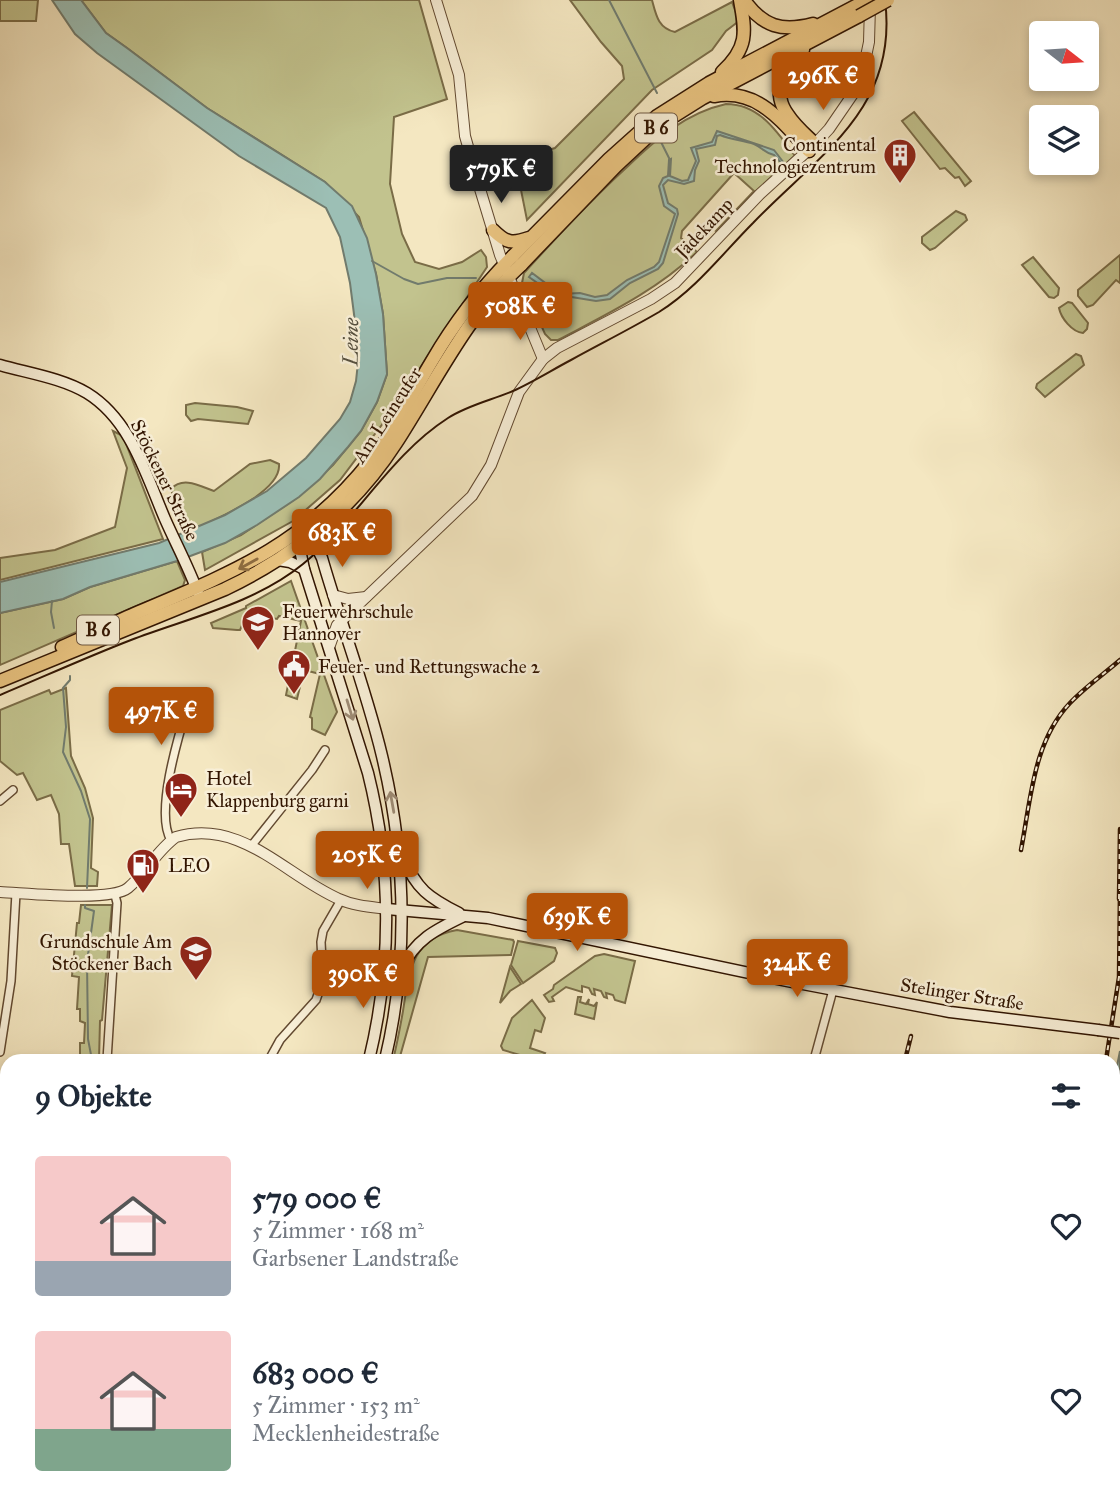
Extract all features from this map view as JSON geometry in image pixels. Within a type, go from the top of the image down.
[{"type":"main road","points":[[709,83],[739,54],[749,17],[742,0]]},
{"type":"main road","name":"Am Leineufer","points":[[0,672],[244,567],[301,540],[325,524],[359,492],[379,467],[467,328],[533,236],[640,129],[709,83],[830,19],[888,0]]},
{"type":"main road","points":[[812,148],[782,104],[780,83],[792,59],[860,8]]},
{"type":"main road","name":"Am Leineufer","points":[[0,681],[196,588],[248,578],[278,560],[301,540],[371,460],[457,323],[646,136],[703,98],[860,8]]},
{"type":"main road","points":[[749,17],[787,27],[800,27],[830,19]]},
{"type":"main road","points":[[703,98],[727,94],[752,98],[812,148]]},
{"type":"main road","points":[[493,230],[510,243],[533,236]]},
{"type":"main road","name":"Stöckener Straße","points":[[0,365],[85,392],[100,403],[125,430],[196,588]]},
{"type":"main road","points":[[325,524],[321,554],[382,754],[400,851],[403,910],[399,973],[386,1054]]},
{"type":"main road","points":[[301,540],[321,554]]},
{"type":"main road","points":[[301,540],[304,569],[330,645],[376,804],[384,856],[387,909],[385,965],[370,1054]]},
{"type":"main road","points":[[278,560],[296,564],[304,569]]},
{"type":"main road","points":[[400,851],[411,877],[421,890],[465,915]]},
{"type":"main road","name":"Stelinger Straße","points":[[387,909],[503,921],[950,1012],[1120,1033]]},
{"type":"main road","points":[[399,973],[408,955],[427,934],[465,915]]},
{"type":"street","points":[[436,0],[459,75],[465,136],[493,230],[512,266],[543,359]]},
{"type":"street","name":"Jädekamp","points":[[330,645],[334,630],[341,621],[472,496],[491,465],[519,392],[543,359],[565,344],[676,283],[760,194],[812,148],[840,115],[859,80],[869,41],[860,8]]},
{"type":"street","points":[[333,595],[348,599],[366,597]]},
{"type":"street","points":[[171,840],[166,830],[168,783],[189,701]]},
{"type":"street","points":[[252,845],[325,750]]},
{"type":"street","points":[[0,800],[13,790]]},
{"type":"street","points":[[0,892],[115,895],[129,887],[171,840],[183,834],[208,835],[235,838],[252,845],[303,880],[341,900],[387,909]]},
{"type":"street","points":[[0,1052],[16,893]]},
{"type":"street","points":[[107,1054],[117,903],[115,895]]},
{"type":"street","points":[[272,1054],[280,1040],[316,1000],[323,980],[323,932],[341,900]]},
{"type":"street","points":[[816,1054],[833,990]]},
{"type":"green space","points":[[0,0],[38,0],[36,21],[0,21]]},
{"type":"green space","points":[[81,0],[419,0],[447,99],[394,117],[390,184],[402,234],[415,262],[439,269],[462,262],[481,250],[486,257],[487,267],[387,418],[340,480],[293,521],[205,570],[202,552],[241,535],[298,497],[333,465],[361,431],[377,402],[387,374],[383,314],[376,274],[359,217],[325,182],[207,108],[106,33]]},
{"type":"green space","points":[[570,0],[652,0],[661,24],[675,32],[732,2],[739,21],[726,31],[712,50],[652,90],[527,220],[515,160],[555,148],[624,79],[622,66]]},
{"type":"green space","points":[[726,104],[738,105],[758,114],[795,156],[718,232],[716,231],[754,191],[734,173],[682,231],[681,238],[697,252],[665,279],[630,301],[558,340],[551,340],[545,334],[522,283],[524,273],[600,193],[660,138],[697,114]]},
{"type":"green space","points":[[914,112],[971,181],[965,186],[959,177],[955,178],[945,168],[940,169],[902,121]]},
{"type":"green space","points":[[956,211],[965,215],[967,220],[930,250],[922,243],[922,237]]},
{"type":"green space","points":[[1120,255],[1120,283],[1116,280],[1093,305],[1087,307],[1078,296],[1078,290]]},
{"type":"green space","points":[[1033,257],[1059,288],[1058,295],[1054,298],[1049,297],[1022,265]]},
{"type":"green space","points":[[1068,302],[1072,303],[1088,323],[1083,333],[1071,327],[1062,316],[1059,308]]},
{"type":"green space","points":[[1076,354],[1081,356],[1084,365],[1045,397],[1036,388],[1037,384]]},
{"type":"green space","points":[[195,403],[253,411],[248,424],[198,419],[191,421],[186,415],[186,405]]},
{"type":"green space","points":[[113,431],[123,436],[163,539],[0,580],[0,558],[55,550],[115,527],[127,468]]},
{"type":"green space","points":[[270,460],[279,464],[277,475],[258,495],[229,513],[191,531],[185,526],[171,489],[176,485],[192,483],[214,491],[250,464]]},
{"type":"green space","points":[[177,561],[185,580],[183,586],[0,665],[0,613],[63,599],[90,587]]},
{"type":"green space","points":[[291,581],[337,712],[325,735],[312,729],[310,717],[320,674],[304,670],[297,699],[286,695],[301,621],[279,616],[277,619],[262,616],[259,630],[248,626],[249,623],[244,621],[240,630],[213,628],[211,623],[246,608]]},
{"type":"green space","points":[[66,688],[71,756],[85,788],[93,818],[91,868],[98,872],[97,886],[75,886],[69,844],[61,844],[59,814],[51,795],[37,800],[23,773],[17,775],[0,761],[0,710],[49,690],[51,694]]},
{"type":"green space","points":[[81,905],[112,905],[99,1054],[80,1054],[80,1043],[84,1043],[85,1023],[80,1021],[80,1009],[77,1009],[79,977],[72,976]]},
{"type":"green space","points":[[457,930],[514,942],[511,955],[428,957],[401,1054],[394,1054],[415,959],[421,949],[442,934]]},
{"type":"green space","points":[[518,941],[555,948],[557,953],[554,961],[523,983],[511,965]]},
{"type":"green space","points":[[604,954],[635,961],[625,1003],[606,993],[607,998],[604,997],[601,991],[594,989],[595,995],[592,994],[589,988],[582,986],[582,992],[566,987],[552,997],[554,1001],[549,1002],[544,995],[553,989],[554,985],[595,956]]},
{"type":"green space","points":[[510,967],[521,984],[510,991],[500,1003]]},
{"type":"green space","points":[[578,997],[581,997],[580,1002],[586,1004],[589,999],[588,1004],[594,1006],[597,1002],[594,1019],[575,1014]]},
{"type":"green space","points":[[532,1000],[545,1018],[541,1032],[535,1030],[530,1048],[544,1054],[516,1054],[503,1050],[501,1046],[512,1018]]},
{"type":"water","points":[[52,0],[81,0],[106,33],[207,108],[325,182],[352,206],[367,238],[376,274],[383,314],[387,374],[377,402],[361,431],[348,447],[320,479],[299,497],[257,525],[225,543],[177,561],[90,587],[63,599],[0,613],[0,582],[159,543],[225,515],[267,491],[306,458],[340,419],[350,402],[356,381],[359,353],[350,283],[340,237],[326,208],[239,156],[97,53],[75,34]]},
{"type":"water","points":[[717,131],[774,150],[784,163],[783,165],[774,155],[754,144],[720,135],[717,136],[715,145],[696,149],[699,161],[694,181],[684,184],[668,180],[663,185],[668,203],[677,209],[678,214],[663,263],[658,269],[630,283],[610,299],[596,301],[553,294],[529,277],[532,273],[560,294],[580,293],[595,297],[607,295],[627,280],[654,267],[659,262],[675,214],[664,206],[659,186],[663,178],[668,176],[669,160],[671,159],[670,176],[682,181],[688,180],[696,161],[691,148],[712,142]]},
{"type":"waterway","points":[[609,0],[657,93]]},
{"type":"waterway","points":[[658,136],[670,160]]},
{"type":"waterway","points":[[372,261],[418,284],[447,278],[476,278]]},
{"type":"waterway","points":[[52,601],[54,628]]},
{"type":"waterway","points":[[70,676],[63,688],[66,727],[63,752],[81,791],[90,819],[87,888]]},
{"type":"waterway","points":[[85,905],[85,908],[94,911],[87,962],[88,1039],[91,1054]]},
{"type":"tram line","points":[[0,695],[131,640],[242,600],[284,578],[322,547],[390,469],[427,433],[448,418],[528,384],[672,303],[697,282],[849,127],[867,101],[879,71],[886,38],[885,0]]},
{"type":"railway","points":[[1021,850],[1035,772],[1048,735],[1070,703],[1120,660]]},
{"type":"railway","points":[[1119,899],[1120,829]]},
{"type":"railway","points":[[1107,1054],[1119,977],[1120,890]]},
{"type":"railway","points":[[906,1054],[911,1036]]},
{"type":"place","name":"Continental Technologiezentrum","points":[[900,185]]},
{"type":"place","name":"Feuerwehrschule Hannover","points":[[258,652]]},
{"type":"place","name":"Feuer- und Rettungswache 2","points":[[294,696]]},
{"type":"place","name":"Hotel Klappenburg garni","points":[[181,819]]},
{"type":"place","name":"LEO","points":[[143,895]]},
{"type":"place","name":"Grundschule Am Stöckener Bach","points":[[196,982]]},
{"type":"water label","name":"Leine","points":[[351,342]]}]
